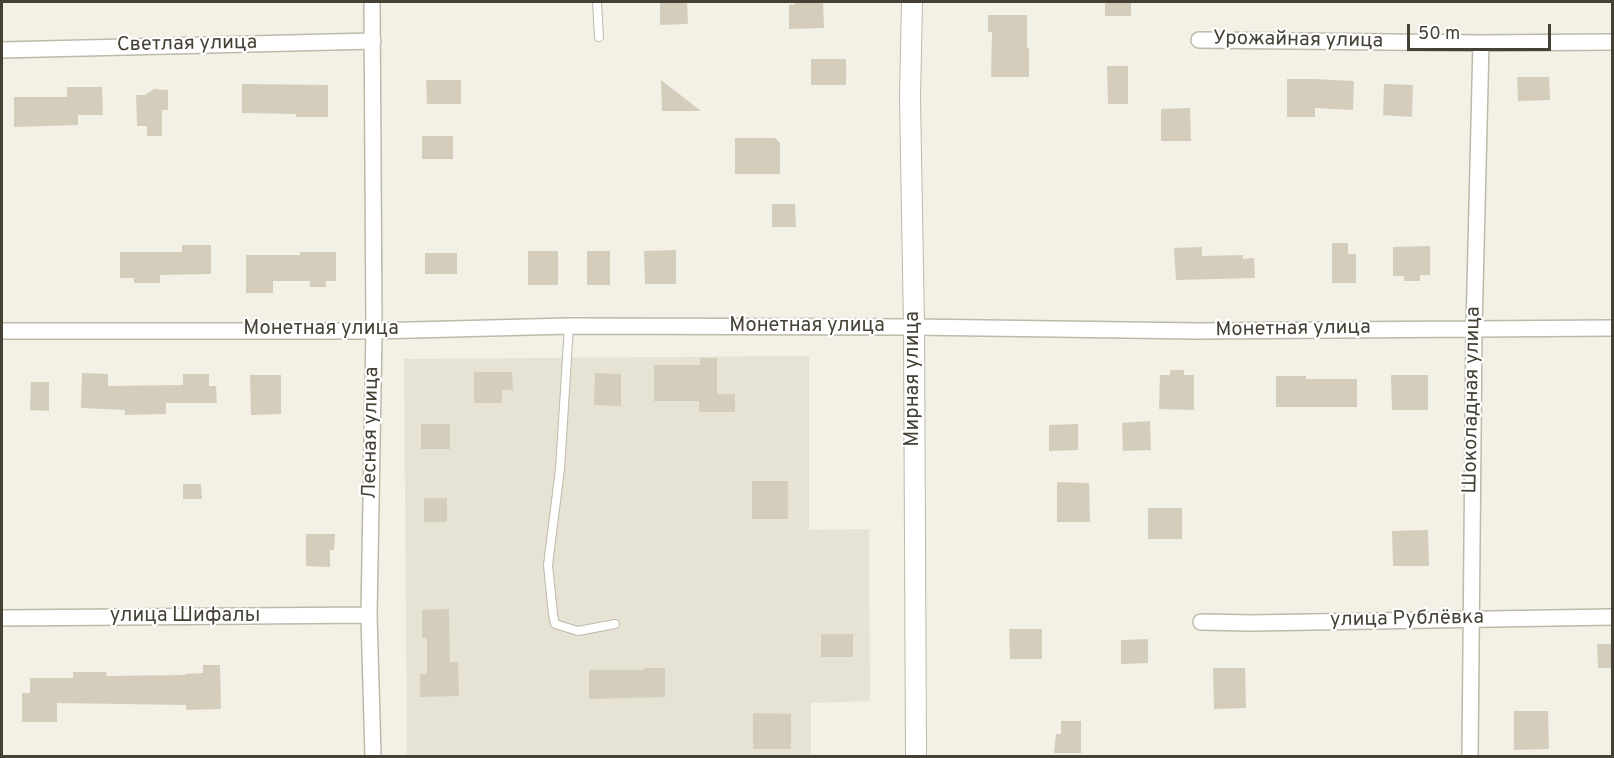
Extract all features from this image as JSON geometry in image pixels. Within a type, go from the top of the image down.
[{"type":"street","name":"Лесная улица","points":[[372,2],[374,331],[369,615],[373,756]]},
{"type":"street","name":"Мирная улица","points":[[912,2],[910,97],[914,327],[916,756]]},
{"type":"street","name":"Урожайная улица","points":[[1199,40],[1612,42]]},
{"type":"street","name":"Светлая улица","points":[[2,50],[373,41]]},
{"type":"street","name":"Шоколадная улица","points":[[1470,756],[1474,329],[1481,43]]},
{"type":"street","name":"Монетная улица","points":[[2,331],[374,331],[569,326],[914,327],[1197,332],[1612,328]]},
{"type":"street","name":"улица Шифалы","points":[[2,618],[369,615]]},
{"type":"street","name":"улица Рублёвка","points":[[1201,622],[1612,617]]},
{"type":"lane","points":[[597,2],[599,37]]},
{"type":"lane","points":[[569,326],[560,469],[548,565],[553,614],[555,624],[578,631],[615,624]]},
{"type":"shaded area","points":[[809,356],[809,530],[869,529],[870,701],[811,703],[811,756],[407,756],[404,359]]},
{"type":"building","points":[[660,2],[687,2],[688,24],[660,25]]},
{"type":"building","points":[[795,2],[823,2],[824,28],[789,29],[789,5]]},
{"type":"building","points":[[1105,2],[1131,2],[1131,16],[1105,16]]},
{"type":"building","points":[[988,15],[1027,15],[1029,77],[991,77],[992,32],[988,32]]},
{"type":"building","points":[[811,59],[846,59],[846,85],[811,85]]},
{"type":"building","points":[[1107,66],[1128,66],[1128,104],[1108,104]]},
{"type":"building","points":[[1517,77],[1549,77],[1550,100],[1518,101]]},
{"type":"building","points":[[1287,79],[1354,81],[1353,110],[1315,108],[1315,117],[1287,117]]},
{"type":"building","points":[[426,80],[461,80],[461,104],[427,104]]},
{"type":"building","points":[[661,80],[701,111],[662,111]]},
{"type":"building","points":[[242,84],[328,85],[328,117],[242,113]]},
{"type":"building","points":[[1384,84],[1413,85],[1412,117],[1383,115]]},
{"type":"building","points":[[67,87],[102,87],[103,115],[78,115],[78,125],[14,127],[14,97],[67,97]]},
{"type":"building","points":[[154,89],[168,90],[168,110],[162,110],[162,136],[147,136],[147,126],[137,126],[136,95],[145,95]]},
{"type":"building","points":[[1190,108],[1191,141],[1161,141],[1161,109]]},
{"type":"building","points":[[422,136],[453,136],[453,159],[422,159]]},
{"type":"building","points":[[735,138],[775,138],[780,143],[780,174],[735,174]]},
{"type":"building","points":[[772,204],[795,204],[796,227],[772,227]]},
{"type":"building","points":[[1332,243],[1348,243],[1348,254],[1356,254],[1356,283],[1332,283]]},
{"type":"building","points":[[182,245],[211,245],[211,274],[160,275],[160,283],[134,283],[134,278],[120,278],[120,252],[182,252]]},
{"type":"building","points":[[1430,246],[1430,275],[1420,275],[1420,281],[1404,281],[1404,276],[1393,276],[1393,247]]},
{"type":"building","points":[[1202,247],[1202,256],[1243,255],[1243,259],[1254,258],[1255,278],[1176,280],[1174,248]]},
{"type":"building","points":[[676,250],[676,284],[645,284],[644,251]]},
{"type":"building","points":[[528,251],[558,251],[558,285],[528,285]]},
{"type":"building","points":[[587,251],[610,251],[610,285],[587,285]]},
{"type":"building","points":[[300,252],[336,252],[336,281],[326,281],[326,287],[310,287],[310,281],[273,281],[273,293],[246,293],[246,255],[300,255]]},
{"type":"building","points":[[425,253],[457,253],[457,274],[425,274]]},
{"type":"building","points":[[700,358],[717,358],[717,394],[735,394],[735,412],[699,412],[699,401],[654,401],[654,365],[700,365]]},
{"type":"building","points":[[1170,370],[1184,370],[1184,375],[1194,375],[1194,410],[1159,409],[1160,375],[1170,375]]},
{"type":"building","points":[[474,372],[512,372],[513,390],[502,390],[502,403],[474,403]]},
{"type":"building","points":[[82,373],[108,374],[108,386],[183,385],[183,374],[209,374],[209,386],[216,386],[217,403],[166,403],[166,414],[125,415],[125,410],[81,408]]},
{"type":"building","points":[[595,373],[621,374],[621,406],[594,405]]},
{"type":"building","points":[[250,375],[281,375],[281,414],[251,415]]},
{"type":"building","points":[[1391,375],[1428,375],[1428,410],[1392,410]]},
{"type":"building","points":[[1276,376],[1306,376],[1306,379],[1357,379],[1357,407],[1276,407]]},
{"type":"building","points":[[31,382],[49,382],[49,411],[30,410]]},
{"type":"building","points":[[1150,421],[1151,450],[1123,451],[1122,423]]},
{"type":"building","points":[[421,424],[450,424],[450,449],[421,449]]},
{"type":"building","points":[[1078,424],[1078,450],[1049,451],[1049,425]]},
{"type":"building","points":[[752,481],[788,481],[788,519],[752,519]]},
{"type":"building","points":[[1057,482],[1089,483],[1090,522],[1057,522]]},
{"type":"building","points":[[183,484],[201,484],[202,499],[183,499]]},
{"type":"building","points":[[424,498],[447,498],[447,522],[424,522]]},
{"type":"building","points":[[1148,508],[1182,508],[1182,539],[1148,539]]},
{"type":"building","points":[[1428,530],[1429,566],[1393,566],[1392,531]]},
{"type":"building","points":[[306,534],[335,534],[334,550],[330,550],[330,567],[306,566]]},
{"type":"building","points":[[449,609],[450,662],[458,662],[459,696],[420,697],[420,674],[427,674],[427,638],[422,638],[422,610]]},
{"type":"building","points":[[1009,629],[1042,629],[1042,659],[1010,659]]},
{"type":"building","points":[[821,634],[853,634],[853,657],[821,657]]},
{"type":"building","points":[[1148,639],[1148,663],[1121,664],[1121,640]]},
{"type":"building","points":[[1597,644],[1612,644],[1612,668],[1598,668]]},
{"type":"building","points":[[203,665],[220,665],[221,709],[186,710],[186,705],[57,703],[57,722],[22,722],[22,693],[30,693],[30,678],[73,678],[73,672],[106,672],[107,676],[185,675],[203,673]]},
{"type":"building","points":[[644,668],[665,668],[665,697],[589,699],[589,670],[644,670]]},
{"type":"building","points":[[1213,668],[1245,668],[1246,708],[1214,709]]},
{"type":"building","points":[[1514,711],[1548,711],[1549,749],[1514,750]]},
{"type":"building","points":[[753,713],[791,714],[791,749],[753,749]]},
{"type":"building","points":[[1061,721],[1081,721],[1081,753],[1054,753],[1056,734],[1061,734]]}]
